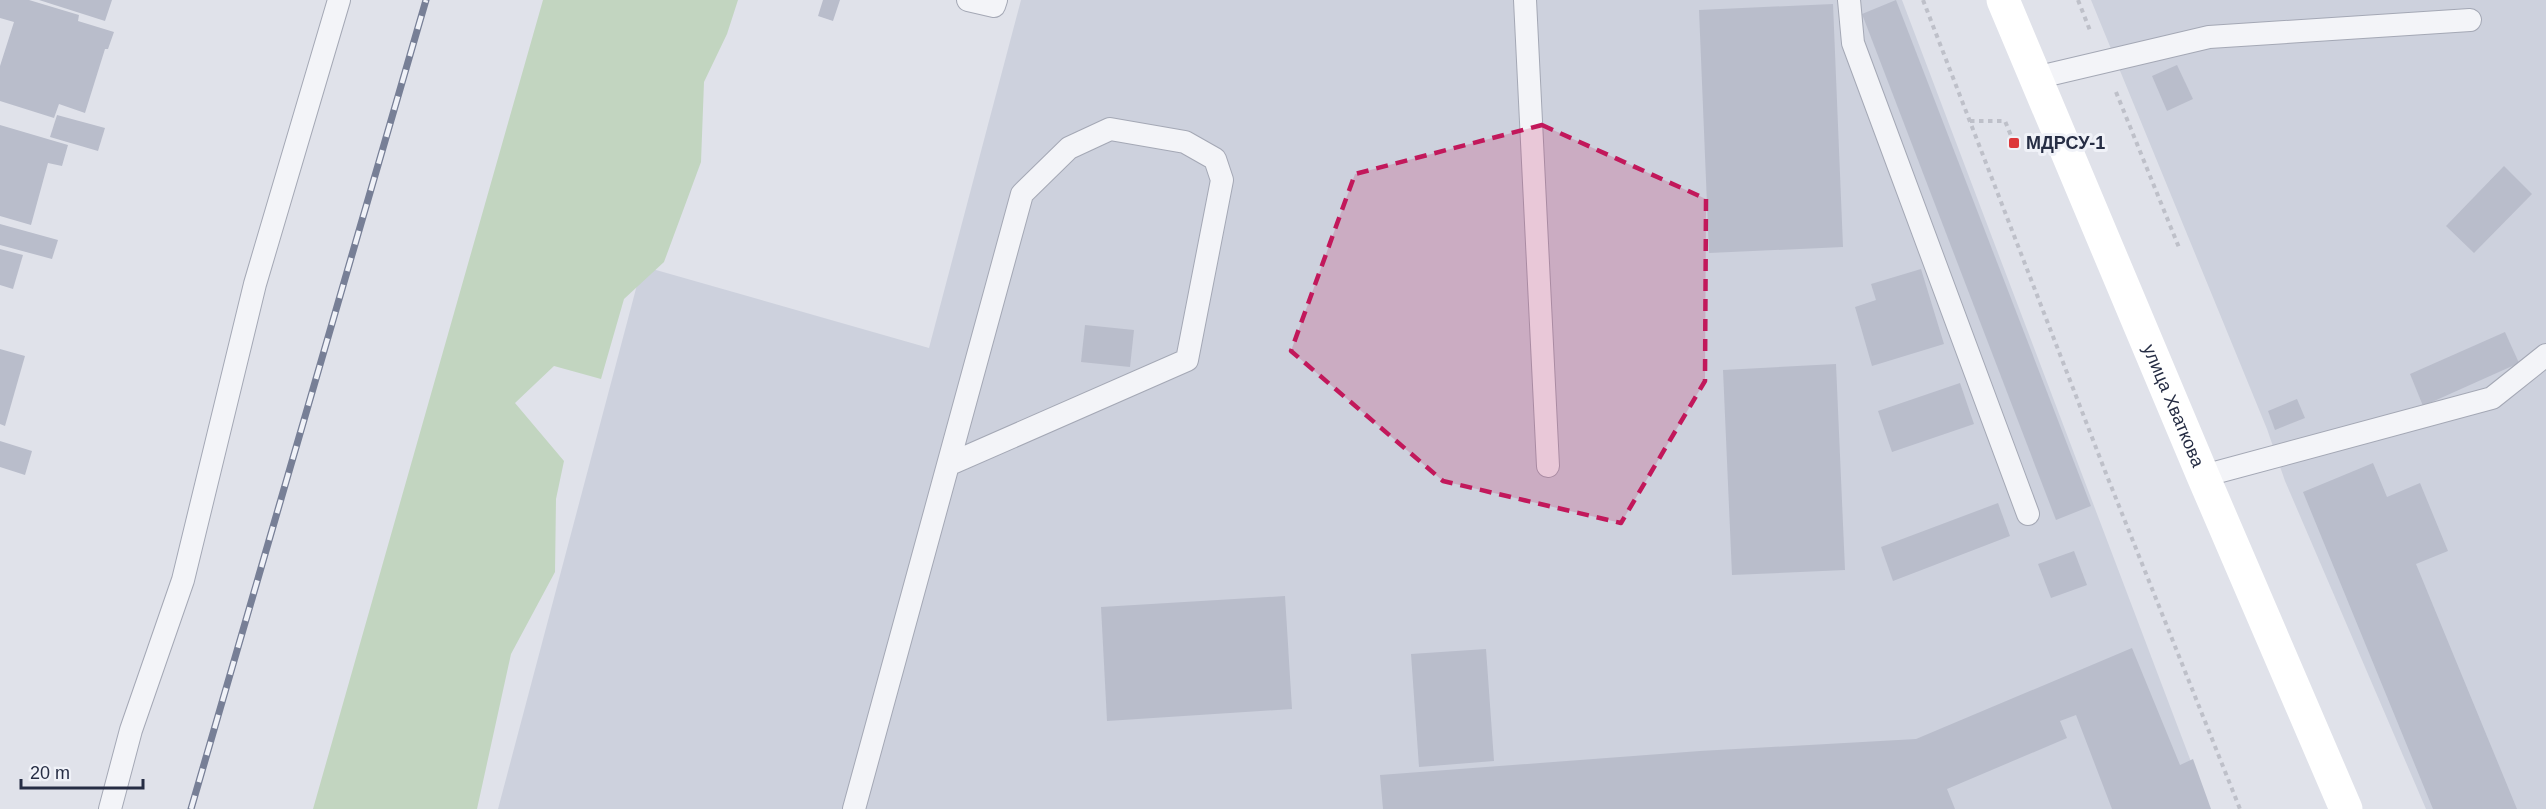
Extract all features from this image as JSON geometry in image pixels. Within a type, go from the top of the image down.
[{"type":"main road","name":"улица Хваткова","points":[[2003,0],[2346,809]]},
{"type":"lane","points":[[110,809],[131,730],[183,580],[255,284],[339,0]]},
{"type":"lane","points":[[968,0],[994,6],[996,0]]},
{"type":"lane","points":[[1525,0],[1548,466]]},
{"type":"lane","points":[[1849,0],[1853,42],[2028,514]]},
{"type":"lane","points":[[2035,78],[2209,37],[2470,20]]},
{"type":"lane","points":[[854,809],[1022,194],[1069,148],[1110,129],[1185,142],[1215,159],[1222,180],[1187,360],[950,464]]},
{"type":"lane","points":[[2203,476],[2492,398],[2546,355]]},
{"type":"path","points":[[1923,0],[2105,471],[2240,809]]},
{"type":"path","points":[[2078,0],[2180,250]]},
{"type":"path","points":[[1970,121],[2005,121],[2014,143]]},
{"type":"highlighted area","points":[[1542,125],[1706,199],[1705,381],[1621,523],[1443,481],[1291,351],[1355,174]]},
{"type":"shaded area","points":[[1021,0],[1902,0],[2209,809],[498,809],[642,266],[929,348]]},
{"type":"shaded area","points":[[2091,0],[2546,0],[2546,809],[2426,809],[2285,481],[2267,429]]},
{"type":"green space","points":[[543,0],[738,0],[727,34],[704,82],[701,162],[664,262],[624,299],[601,379],[554,366],[515,403],[564,461],[556,499],[555,572],[511,654],[477,809],[313,809]]},
{"type":"building","points":[[0,0],[29,0],[79,15],[78,21],[114,32],[108,49],[105,49],[85,113],[59,104],[54,118],[0,101],[0,66],[14,22],[0,18]]},
{"type":"building","points":[[39,0],[112,0],[105,21]]},
{"type":"building","points":[[823,0],[840,0],[833,21],[818,16]]},
{"type":"building","points":[[1896,0],[2091,506],[2056,520],[1862,14]]},
{"type":"building","points":[[1833,4],[1843,247],[1709,253],[1699,10]]},
{"type":"building","points":[[2177,65],[2193,99],[2167,111],[2152,76]]},
{"type":"building","points":[[57,115],[105,128],[98,151],[50,137]]},
{"type":"building","points":[[0,125],[68,145],[62,166],[48,163],[31,225],[0,216]]},
{"type":"building","points":[[2504,166],[2532,194],[2474,253],[2446,226]]},
{"type":"building","points":[[0,224],[58,240],[52,259],[0,245]]},
{"type":"building","points":[[0,249],[23,255],[13,289],[0,285]]},
{"type":"building","points":[[1921,269],[1944,344],[1872,366],[1855,307],[1876,300],[1871,284]]},
{"type":"building","points":[[1085,325],[1134,330],[1130,367],[1081,362]]},
{"type":"building","points":[[2505,332],[2519,363],[2423,406],[2410,374]]},
{"type":"building","points":[[0,349],[25,356],[5,426],[0,424]]},
{"type":"building","points":[[1836,364],[1845,570],[1732,575],[1723,370]]},
{"type":"building","points":[[1960,383],[1974,424],[1892,452],[1878,411]]},
{"type":"building","points":[[2297,399],[2305,418],[2275,430],[2268,411]]},
{"type":"building","points":[[0,441],[32,451],[25,475],[0,467]]},
{"type":"building","points":[[2373,463],[2387,497],[2420,483],[2448,551],[2416,564],[2517,809],[2433,809],[2303,492]]},
{"type":"building","points":[[1998,503],[2010,536],[1893,581],[1881,547]]},
{"type":"building","points":[[2074,551],[2087,585],[2051,598],[2038,564]]},
{"type":"building","points":[[1285,596],[1292,709],[1107,721],[1101,607]]},
{"type":"building","points":[[2132,648],[2180,765],[2193,759],[2211,809],[2112,809],[2076,715],[2060,721],[2067,738],[1947,789],[1955,809],[1383,809],[1380,775],[1700,751],[1916,739]]},
{"type":"building","points":[[1486,649],[1494,761],[1419,767],[1411,654]]},
{"type":"railway","points":[[191,809],[426,0]]},
{"type":"place","name":"МДРСУ-1","points":[[2014,143]]}]
